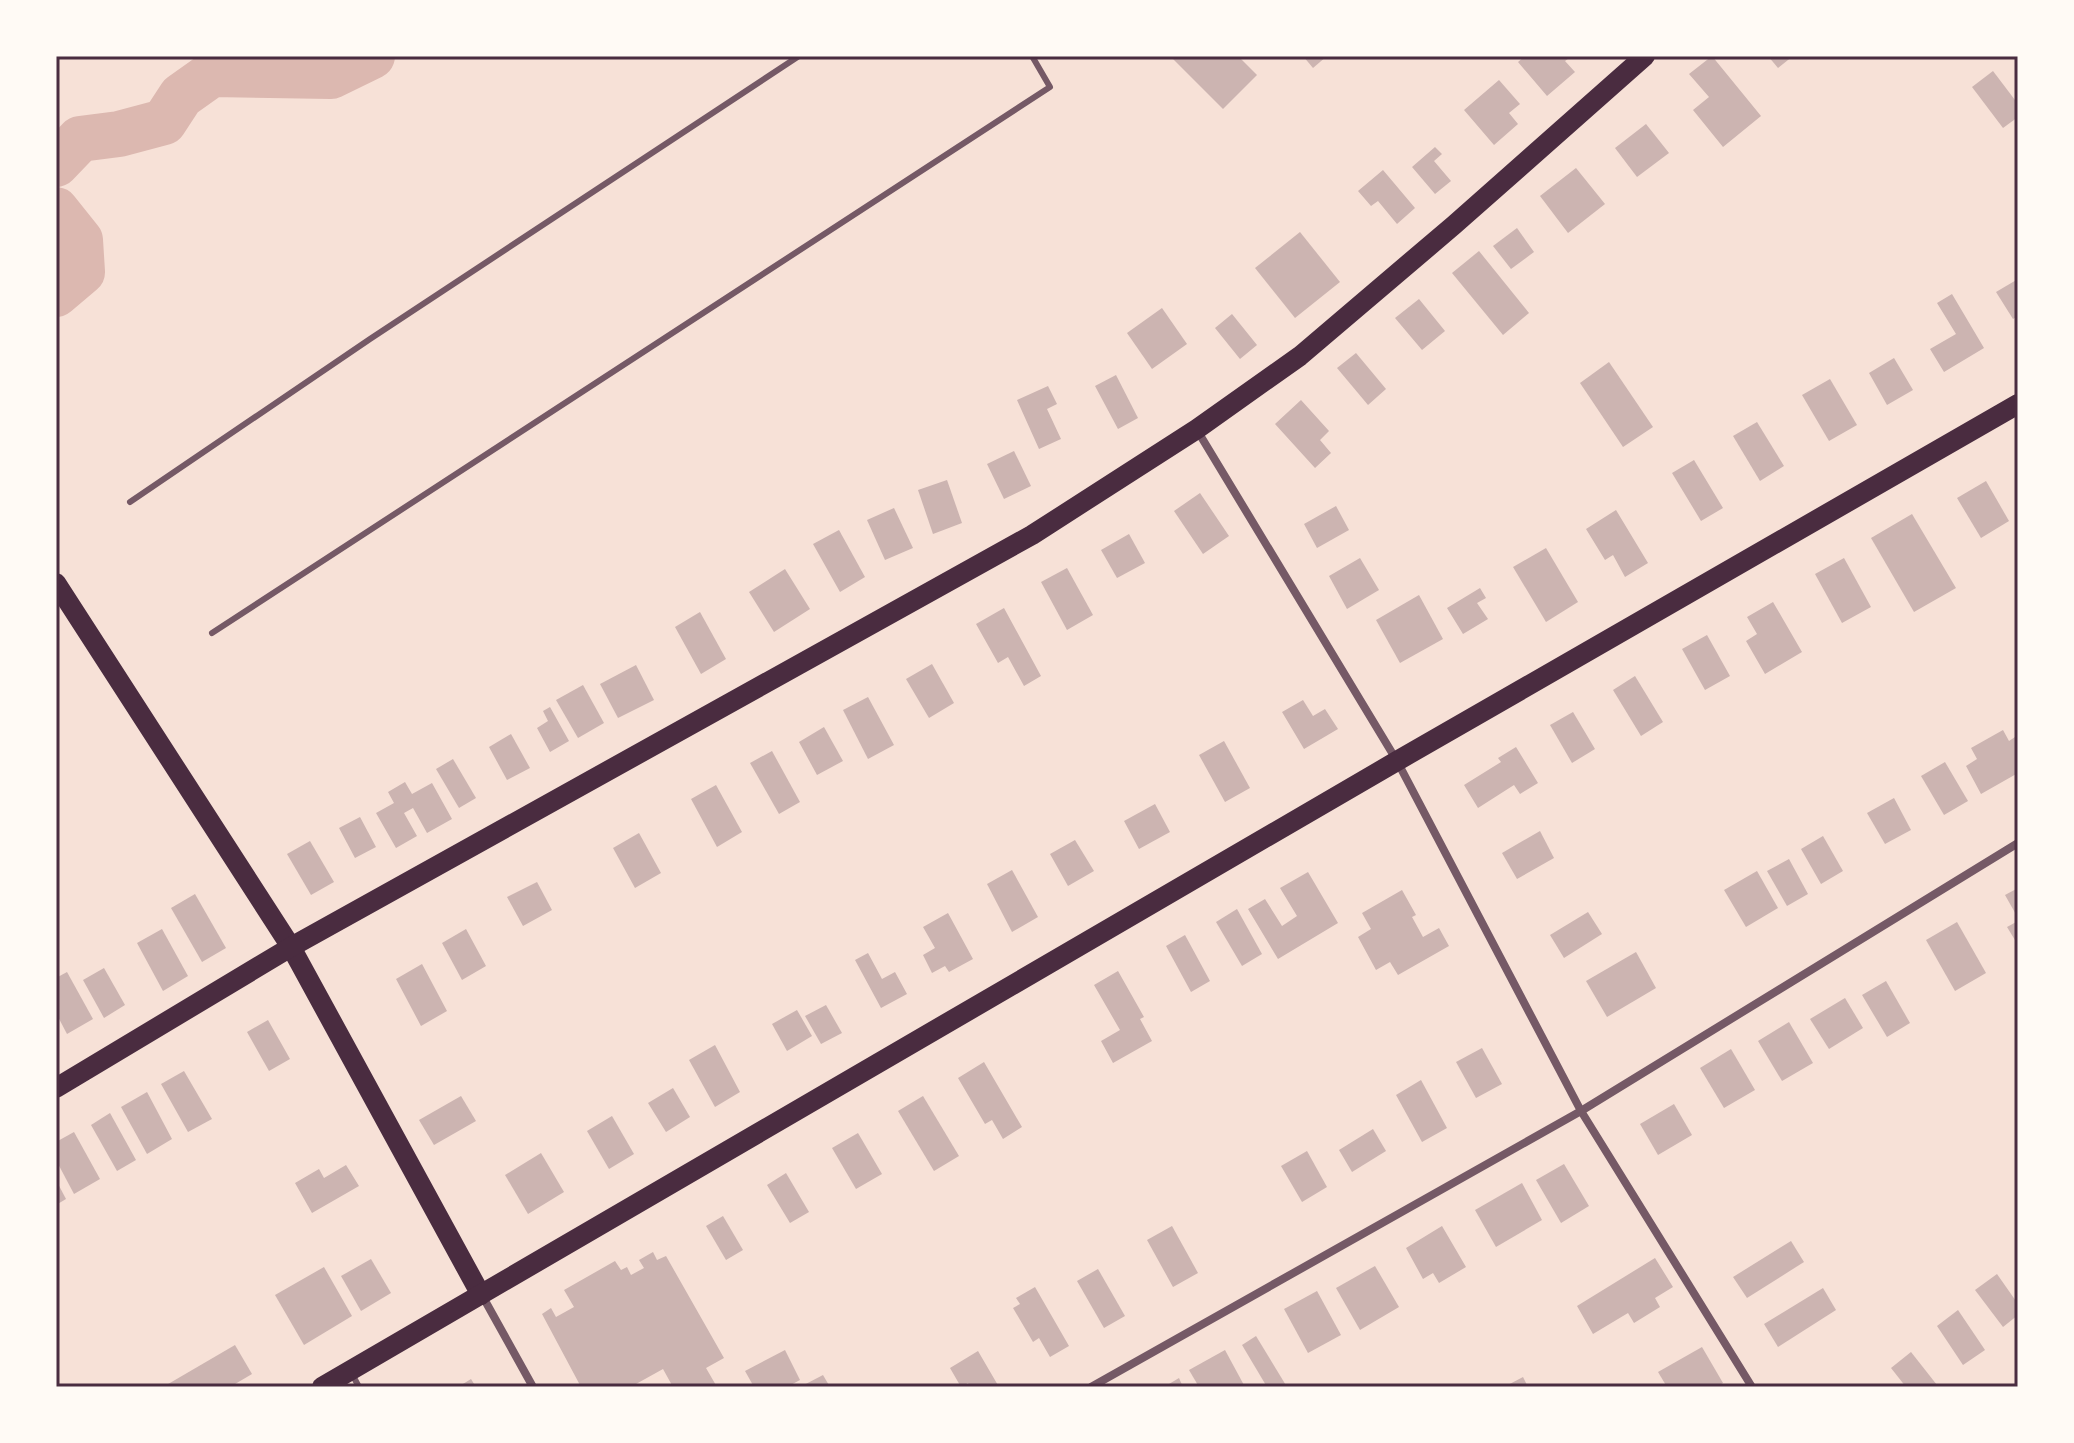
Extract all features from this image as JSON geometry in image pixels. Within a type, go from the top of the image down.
[{"type":"main road","points":[[56,1088],[291,947],[1018,543],[1197,429],[1300,356],[1645,56]]},
{"type":"main road","points":[[322,1387],[354,1379],[481,1295],[1397,761],[2018,404]]},
{"type":"main road","points":[[56,583],[291,947],[481,1295]]},
{"type":"street","points":[[1197,429],[1397,761],[1581,1111],[1752,1387]]},
{"type":"street","points":[[1091,1387],[1581,1111],[2018,843]]},
{"type":"street","points":[[481,1295],[533,1387]]},
{"type":"lane","points":[[130,502],[370,339],[799,56]]},
{"type":"lane","points":[[212,633],[1050,87],[1032,56]]},
{"type":"building","points":[[1170,56],[1238,56],[1257,75],[1223,109]]},
{"type":"building","points":[[1303,56],[1327,56],[1313,68]]},
{"type":"building","points":[[1525,56],[1572,56],[1565,61],[1575,72],[1547,96],[1518,62]]},
{"type":"building","points":[[1712,56],[1761,116],[1723,147],[1693,110],[1709,97],[1689,74]]},
{"type":"building","points":[[1768,56],[1793,56],[1778,68]]},
{"type":"building","points":[[1993,71],[2018,104],[2018,117],[2003,128],[1972,87]]},
{"type":"building","points":[[1499,80],[1520,104],[1509,113],[1518,124],[1494,145],[1464,110]]},
{"type":"building","points":[[1646,124],[1669,153],[1637,177],[1615,148]]},
{"type":"building","points":[[1435,147],[1442,154],[1434,161],[1451,181],[1435,194],[1412,167]]},
{"type":"building","points":[[1576,168],[1605,204],[1568,233],[1540,196]]},
{"type":"building","points":[[1383,170],[1415,208],[1397,224],[1378,201],[1371,206],[1358,191]]},
{"type":"building","points":[[1517,228],[1534,252],[1511,269],[1493,246]]},
{"type":"building","points":[[1300,232],[1340,282],[1295,318],[1255,268]]},
{"type":"building","points":[[1479,251],[1529,313],[1503,335],[1452,273]]},
{"type":"building","points":[[2018,279],[2018,316],[2013,319],[1996,292]]},
{"type":"building","points":[[1952,294],[1984,348],[1944,372],[1930,349],[1956,334],[1937,303]]},
{"type":"building","points":[[1419,299],[1445,331],[1422,350],[1395,318]]},
{"type":"building","points":[[1162,308],[1187,344],[1152,369],[1127,333]]},
{"type":"building","points":[[1232,314],[1257,345],[1240,359],[1215,328]]},
{"type":"building","points":[[1356,353],[1386,389],[1368,405],[1337,368]]},
{"type":"building","points":[[1894,358],[1913,390],[1887,405],[1869,373]]},
{"type":"building","points":[[1609,362],[1653,427],[1623,447],[1580,383]]},
{"type":"building","points":[[1116,375],[1138,418],[1118,429],[1095,386]]},
{"type":"building","points":[[1830,379],[1857,425],[1829,441],[1802,395]]},
{"type":"building","points":[[1048,386],[1057,404],[1047,409],[1061,439],[1039,449],[1017,400]]},
{"type":"building","points":[[1301,400],[1329,431],[1320,440],[1331,453],[1315,468],[1275,424]]},
{"type":"building","points":[[1757,422],[1784,466],[1760,481],[1733,436]]},
{"type":"building","points":[[1014,451],[1031,486],[1004,499],[987,464]]},
{"type":"building","points":[[1694,460],[1723,508],[1701,521],[1672,473]]},
{"type":"building","points":[[947,480],[962,523],[933,534],[918,490]]},
{"type":"building","points":[[1986,481],[2009,521],[1981,538],[1957,498]]},
{"type":"building","points":[[1200,493],[1229,536],[1203,554],[1174,511]]},
{"type":"building","points":[[1336,506],[1349,530],[1317,548],[1304,524]]},
{"type":"building","points":[[894,508],[913,548],[885,560],[867,520]]},
{"type":"building","points":[[1616,510],[1648,563],[1625,577],[1613,555],[1605,560],[1586,529]]},
{"type":"building","points":[[1912,514],[1956,588],[1914,612],[1871,538]]},
{"type":"building","points":[[839,530],[865,577],[840,592],[813,544]]},
{"type":"building","points":[[1129,534],[1145,563],[1117,578],[1101,550]]},
{"type":"building","points":[[1546,548],[1578,602],[1546,622],[1513,567]]},
{"type":"building","points":[[1360,558],[1379,590],[1347,609],[1329,576]]},
{"type":"building","points":[[1844,558],[1871,607],[1842,623],[1815,574]]},
{"type":"building","points":[[1067,568],[1093,615],[1067,630],[1041,582]]},
{"type":"building","points":[[785,569],[810,609],[774,632],[749,592]]},
{"type":"building","points":[[1480,588],[1486,598],[1477,603],[1488,619],[1463,634],[1447,608]]},
{"type":"building","points":[[1419,595],[1443,639],[1400,663],[1376,620]]},
{"type":"building","points":[[1773,602],[1802,652],[1765,674],[1746,641],[1757,634],[1747,617]]},
{"type":"building","points":[[1004,608],[1041,676],[1024,686],[1008,657],[998,663],[976,624]]},
{"type":"building","points":[[700,612],[726,659],[701,674],[675,627]]},
{"type":"building","points":[[1707,635],[1730,676],[1705,690],[1682,649]]},
{"type":"building","points":[[932,664],[954,703],[929,718],[906,679]]},
{"type":"building","points":[[636,665],[654,700],[618,718],[600,684]]},
{"type":"building","points":[[1635,676],[1663,722],[1641,736],[1613,690]]},
{"type":"building","points":[[583,685],[604,723],[578,738],[556,700]]},
{"type":"building","points":[[868,697],[894,745],[868,759],[843,710]]},
{"type":"building","points":[[1303,700],[1313,716],[1325,709],[1338,729],[1304,749],[1282,712]]},
{"type":"building","points":[[550,707],[569,741],[550,752],[537,728],[548,721],[543,711]]},
{"type":"building","points":[[1573,712],[1595,749],[1572,763],[1550,725]]},
{"type":"building","points":[[824,727],[843,761],[817,775],[799,742]]},
{"type":"building","points":[[2003,730],[2009,741],[2018,735],[2018,773],[1981,794],[1966,766],[1977,759],[1971,748]]},
{"type":"building","points":[[511,734],[530,768],[507,780],[489,747]]},
{"type":"building","points":[[1224,741],[1250,788],[1225,802],[1199,755]]},
{"type":"building","points":[[1516,747],[1538,783],[1520,794],[1514,785],[1478,808],[1464,785],[1501,762],[1498,758]]},
{"type":"building","points":[[772,751],[800,802],[779,814],[750,763]]},
{"type":"building","points":[[453,759],[476,798],[459,808],[436,769]]},
{"type":"building","points":[[1945,762],[1968,801],[1944,815],[1921,776]]},
{"type":"building","points":[[405,782],[412,794],[432,783],[452,819],[427,833],[413,808],[404,813],[417,836],[396,848],[376,813],[394,803],[388,792]]},
{"type":"building","points":[[716,785],[742,832],[717,847],[691,799]]},
{"type":"building","points":[[1894,798],[1911,830],[1885,844],[1867,813]]},
{"type":"building","points":[[1155,804],[1170,832],[1139,849],[1124,821]]},
{"type":"building","points":[[360,817],[376,847],[355,858],[339,828]]},
{"type":"building","points":[[1540,831],[1554,858],[1517,879],[1502,853]]},
{"type":"building","points":[[639,833],[661,873],[635,888],[613,848]]},
{"type":"building","points":[[1823,836],[1843,871],[1821,884],[1801,849]]},
{"type":"building","points":[[1075,840],[1094,871],[1068,886],[1050,854]]},
{"type":"building","points":[[310,841],[334,882],[311,895],[287,854]]},
{"type":"building","points":[[1789,859],[1808,894],[1787,906],[1767,871]]},
{"type":"building","points":[[1012,870],[1038,917],[1012,932],[987,884]]},
{"type":"building","points":[[1757,871],[1778,908],[1746,927],[1724,890]]},
{"type":"building","points":[[1308,872],[1338,923],[1278,959],[1248,909],[1265,899],[1282,926],[1297,916],[1280,888]]},
{"type":"building","points":[[537,882],[552,910],[523,926],[507,897]]},
{"type":"building","points":[[2018,888],[2018,918],[2005,895]]},
{"type":"building","points":[[1402,890],[1416,915],[1412,917],[1423,937],[1439,928],[1449,946],[1398,975],[1390,962],[1376,970],[1358,937],[1371,929],[1362,913]]},
{"type":"building","points":[[195,894],[226,948],[202,962],[171,908]]},
{"type":"building","points":[[1237,909],[1262,954],[1242,966],[1216,922]]},
{"type":"building","points":[[1588,912],[1602,934],[1564,958],[1550,935]]},
{"type":"building","points":[[948,913],[973,959],[949,972],[945,966],[932,973],[923,955],[935,948],[923,927]]},
{"type":"building","points":[[2018,921],[2018,945],[2007,927]]},
{"type":"building","points":[[1957,922],[1986,973],[1955,991],[1926,940]]},
{"type":"building","points":[[162,929],[188,976],[163,991],[137,943]]},
{"type":"building","points":[[466,929],[486,966],[462,980],[442,943]]},
{"type":"building","points":[[1185,935],[1210,981],[1191,992],[1166,946]]},
{"type":"building","points":[[1636,952],[1656,988],[1607,1017],[1586,981]]},
{"type":"building","points":[[868,953],[882,979],[895,972],[907,994],[881,1008],[855,960]]},
{"type":"building","points":[[422,964],[447,1011],[421,1026],[396,979]]},
{"type":"building","points":[[104,968],[125,1005],[104,1018],[83,980]]},
{"type":"building","points":[[1118,971],[1144,1017],[1140,1019],[1152,1041],[1113,1063],[1101,1041],[1120,1030],[1094,985]]},
{"type":"building","points":[[67,972],[93,1019],[67,1034],[56,1013],[56,978]]},
{"type":"building","points":[[1886,981],[1910,1023],[1887,1037],[1862,995]]},
{"type":"building","points":[[1845,998],[1863,1028],[1829,1049],[1810,1019]]},
{"type":"building","points":[[826,1005],[842,1033],[821,1044],[805,1016]]},
{"type":"building","points":[[797,1010],[812,1036],[787,1051],[772,1024]]},
{"type":"building","points":[[268,1020],[290,1059],[269,1071],[247,1032]]},
{"type":"building","points":[[1789,1022],[1813,1063],[1782,1081],[1758,1041]]},
{"type":"building","points":[[715,1045],[740,1092],[715,1107],[689,1060]]},
{"type":"building","points":[[1482,1048],[1502,1084],[1476,1098],[1456,1062]]},
{"type":"building","points":[[1731,1049],[1755,1090],[1724,1108],[1700,1068]]},
{"type":"building","points":[[984,1062],[1022,1127],[1003,1139],[992,1120],[985,1124],[958,1078]]},
{"type":"building","points":[[184,1071],[212,1119],[188,1132],[161,1084]]},
{"type":"building","points":[[1421,1080],[1447,1128],[1422,1142],[1396,1095]]},
{"type":"building","points":[[673,1088],[690,1117],[666,1132],[648,1103]]},
{"type":"building","points":[[147,1092],[172,1139],[147,1154],[121,1107]]},
{"type":"building","points":[[461,1096],[476,1121],[434,1145],[419,1120]]},
{"type":"building","points":[[923,1096],[959,1156],[934,1171],[898,1111]]},
{"type":"building","points":[[1674,1104],[1692,1135],[1658,1155],[1640,1124]]},
{"type":"building","points":[[110,1113],[136,1160],[117,1171],[91,1125]]},
{"type":"building","points":[[612,1116],[634,1154],[609,1169],[587,1131]]},
{"type":"building","points":[[1373,1129],[1386,1151],[1352,1172],[1339,1150]]},
{"type":"building","points":[[74,1132],[100,1179],[74,1194],[56,1160],[56,1142]]},
{"type":"building","points":[[858,1133],[882,1174],[856,1189],[832,1148]]},
{"type":"building","points":[[1307,1151],[1327,1187],[1302,1202],[1281,1166]]},
{"type":"building","points":[[541,1153],[564,1192],[528,1214],[505,1175]]},
{"type":"building","points":[[1564,1164],[1589,1206],[1561,1223],[1536,1180]]},
{"type":"building","points":[[346,1165],[359,1186],[312,1213],[295,1183],[319,1169],[324,1178]]},
{"type":"building","points":[[786,1173],[809,1212],[790,1223],[767,1185]]},
{"type":"building","points":[[56,1180],[66,1199],[56,1205]]},
{"type":"building","points":[[1522,1183],[1542,1220],[1496,1247],[1475,1210]]},
{"type":"building","points":[[723,1216],[743,1250],[726,1260],[706,1226]]},
{"type":"building","points":[[1172,1226],[1198,1273],[1173,1287],[1147,1240]]},
{"type":"building","points":[[1442,1226],[1466,1267],[1439,1283],[1433,1273],[1423,1279],[1406,1248]]},
{"type":"building","points":[[1791,1241],[1804,1262],[1747,1298],[1733,1277]]},
{"type":"building","points":[[653,1252],[657,1260],[666,1256],[724,1358],[706,1368],[717,1387],[673,1387],[663,1369],[636,1384],[638,1387],[581,1387],[542,1314],[551,1308],[556,1317],[574,1307],[564,1290],[615,1261],[621,1270],[627,1267],[631,1275],[644,1268],[639,1260]]},
{"type":"building","points":[[1655,1258],[1673,1287],[1655,1298],[1660,1307],[1634,1323],[1628,1313],[1593,1334],[1577,1306]]},
{"type":"building","points":[[371,1259],[391,1293],[361,1311],[341,1276]]},
{"type":"building","points":[[1375,1266],[1399,1307],[1360,1330],[1336,1288]]},
{"type":"building","points":[[324,1267],[352,1316],[304,1345],[275,1295]]},
{"type":"building","points":[[1098,1269],[1125,1316],[1104,1328],[1077,1281]]},
{"type":"building","points":[[1997,1274],[2018,1304],[2018,1315],[2003,1327],[1975,1290]]},
{"type":"building","points":[[1035,1287],[1069,1346],[1050,1357],[1039,1338],[1033,1342],[1013,1308],[1020,1304],[1016,1298]]},
{"type":"building","points":[[1823,1288],[1836,1310],[1778,1347],[1764,1324]]},
{"type":"building","points":[[1317,1291],[1341,1335],[1308,1353],[1284,1309]]},
{"type":"building","points":[[1958,1310],[1985,1350],[1963,1365],[1937,1326]]},
{"type":"building","points":[[1256,1336],[1287,1387],[1267,1387],[1242,1345]]},
{"type":"building","points":[[235,1345],[252,1374],[230,1387],[163,1387]]},
{"type":"building","points":[[1702,1347],[1723,1383],[1716,1387],[1667,1387],[1658,1372]]},
{"type":"building","points":[[785,1350],[800,1380],[787,1387],[754,1387],[745,1371]]},
{"type":"building","points":[[1225,1350],[1245,1387],[1199,1387],[1189,1370]]},
{"type":"building","points":[[978,1351],[999,1387],[970,1387],[968,1383],[961,1387],[950,1368]]},
{"type":"building","points":[[1911,1352],[1937,1385],[1906,1387],[1891,1368]]},
{"type":"building","points":[[823,1375],[830,1387],[800,1387]]},
{"type":"building","points":[[1523,1377],[1528,1387],[1504,1387]]},
{"type":"building","points":[[1179,1378],[1183,1387],[1164,1387]]},
{"type":"building","points":[[471,1379],[476,1387],[458,1387]]},
{"type":"waterway","points":[[56,164],[80,139],[119,134],[164,122],[181,96],[212,74],[331,76],[372,56]]},
{"type":"waterway","points":[[56,210],[80,240],[82,272],[56,294]]}]
